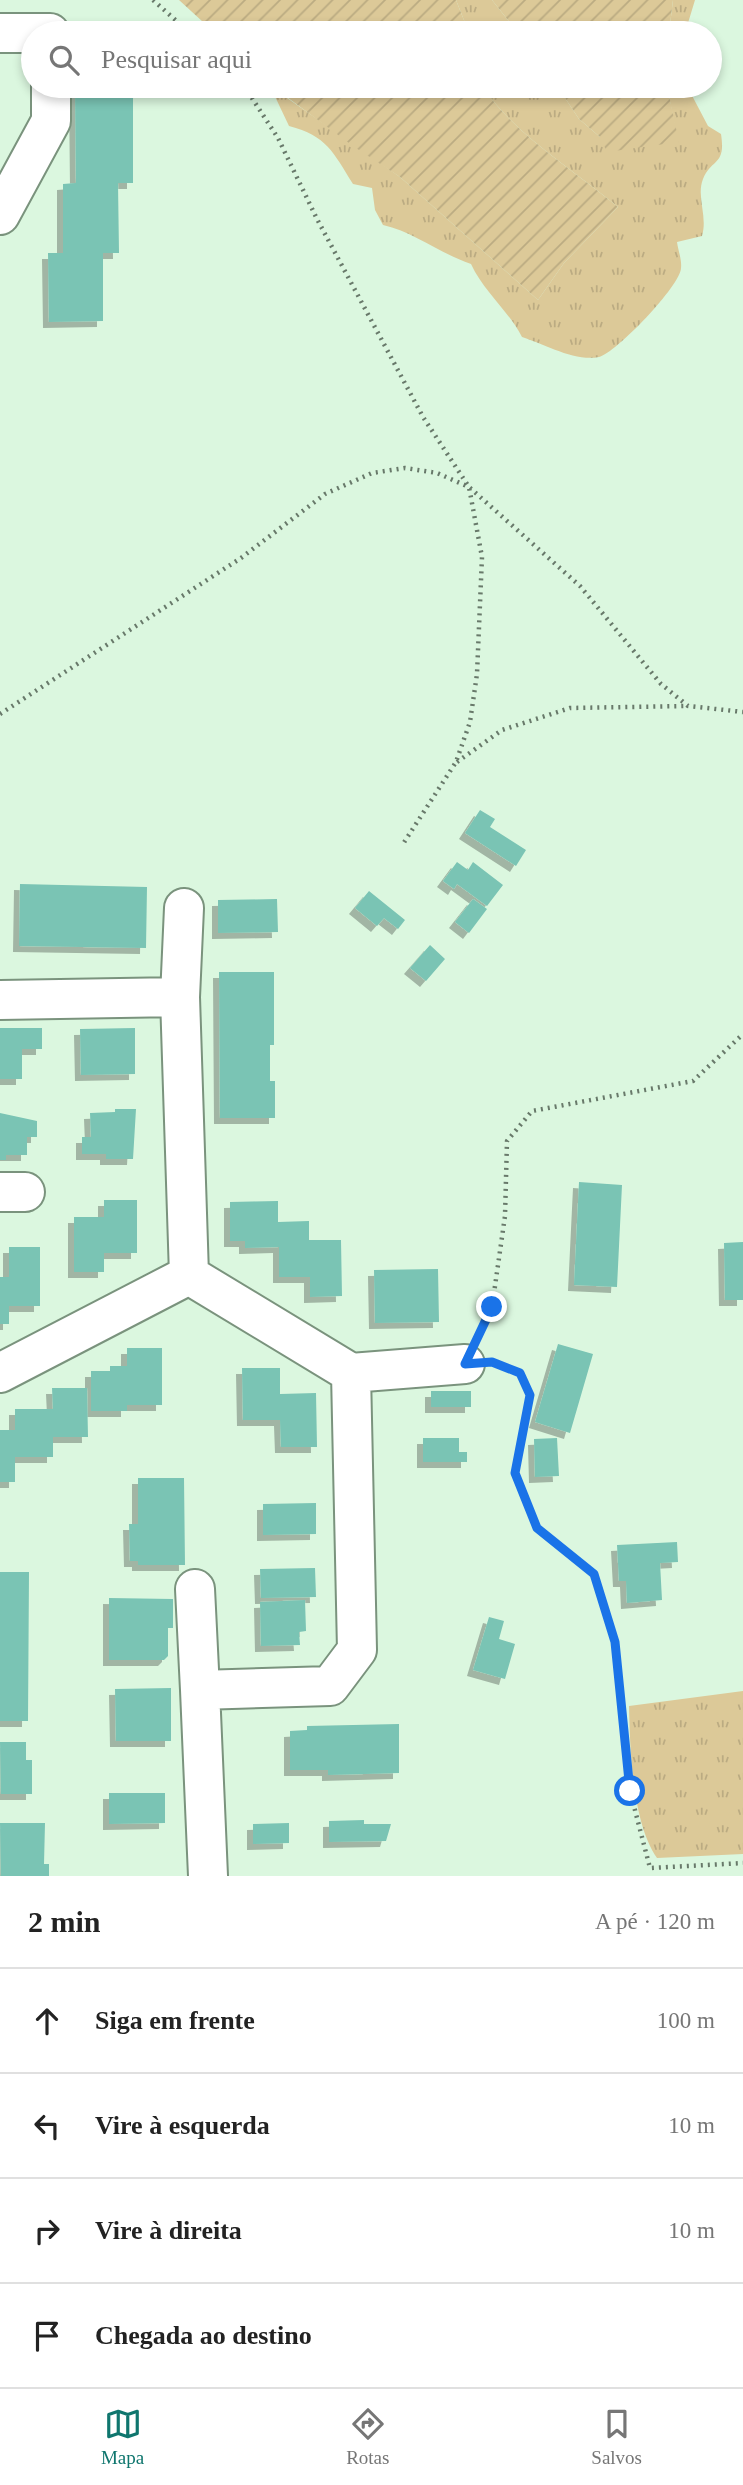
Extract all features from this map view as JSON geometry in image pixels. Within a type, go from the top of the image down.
[{"type":"street","points":[[0,33],[21,33]]},
{"type":"street","points":[[0,215],[51,121],[51,98]]},
{"type":"street","points":[[184,908],[180,996],[189,1275]]},
{"type":"street","points":[[0,1000],[180,996]]},
{"type":"street","points":[[189,1275],[351,1373],[465,1364]]},
{"type":"street","points":[[0,1373],[189,1275]]},
{"type":"street","points":[[200,1690],[330,1686],[358,1650],[351,1373]]},
{"type":"street","points":[[195,1589],[208,1876]]},
{"type":"path","points":[[153,0],[177,21]]},
{"type":"path","points":[[252,98],[278,138],[317,219],[424,418],[470,487],[580,586],[661,684],[688,706]]},
{"type":"path","points":[[0,714],[241,558],[325,494],[372,473],[405,468],[437,473],[470,487]]},
{"type":"path","points":[[403,844],[456,762],[470,722],[481,625],[482,557],[470,487]]},
{"type":"path","points":[[456,762],[502,730],[570,708],[688,706],[743,712]]},
{"type":"path","points":[[743,1034],[693,1081],[532,1111],[507,1141],[505,1216],[492,1307],[465,1364],[492,1362],[520,1373],[530,1395],[515,1473],[537,1528],[594,1574],[615,1642],[630,1791],[650,1868],[743,1863]]},
{"type":"green space","points":[[179,0],[456,0],[464,21],[202,21]]},
{"type":"green space","points":[[456,0],[492,0],[509,21],[464,21]]},
{"type":"green space","points":[[492,0],[673,0],[670,21],[509,21]]},
{"type":"green space","points":[[673,0],[695,0],[689,21],[670,21]]},
{"type":"green space","points":[[276,98],[287,98],[400,177],[538,300],[564,263],[618,207],[528,136],[491,98],[565,98],[579,119],[600,137],[678,142],[669,98],[693,98],[708,126],[721,134],[722,152],[707,172],[701,186],[704,221],[702,236],[677,242],[681,268],[671,289],[619,344],[599,357],[590,358],[560,352],[522,337],[471,264],[405,232],[383,225],[375,210],[372,188],[353,184],[334,154],[321,140],[289,126]]},
{"type":"green space","points":[[288,98],[491,98],[528,136],[618,207],[564,263],[538,300],[400,177]]},
{"type":"green space","points":[[565,98],[670,98],[679,142],[607,152],[600,137],[579,119]]},
{"type":"green space","points":[[743,1691],[743,1854],[657,1858],[642,1825],[637,1805],[629,1706]]},
{"type":"building","points":[[75,98],[133,98],[133,183],[118,183],[119,253],[103,253],[103,321],[49,322],[48,253],[63,253],[63,184],[76,183]]},
{"type":"building","points":[[480,810],[495,819],[490,827],[526,850],[516,866],[465,833]]},
{"type":"building","points":[[457,862],[468,870],[473,862],[503,885],[487,906],[457,884],[454,889],[443,881]]},
{"type":"building","points":[[20,884],[147,887],[146,948],[19,946]]},
{"type":"building","points":[[369,891],[405,920],[398,929],[384,918],[377,926],[355,908]]},
{"type":"building","points":[[277,899],[278,932],[218,933],[218,900]]},
{"type":"building","points":[[473,899],[487,909],[469,933],[455,922]]},
{"type":"building","points":[[430,945],[445,959],[426,981],[410,968]]},
{"type":"building","points":[[219,972],[274,972],[274,1045],[270,1045],[270,1081],[275,1081],[275,1118],[220,1118]]},
{"type":"building","points":[[0,1028],[42,1028],[42,1049],[22,1049],[22,1079],[0,1079]]},
{"type":"building","points":[[135,1028],[135,1074],[81,1075],[80,1029]]},
{"type":"building","points":[[115,1109],[136,1109],[133,1159],[106,1159],[106,1154],[82,1154],[82,1137],[91,1137],[90,1113],[115,1112]]},
{"type":"building","points":[[0,1113],[37,1121],[37,1137],[27,1137],[27,1155],[6,1155],[6,1160],[0,1160]]},
{"type":"building","points":[[579,1182],[622,1185],[617,1287],[574,1285]]},
{"type":"building","points":[[104,1200],[137,1200],[137,1253],[104,1253],[104,1272],[74,1272],[74,1217],[104,1217]]},
{"type":"building","points":[[278,1201],[278,1222],[309,1221],[309,1240],[341,1240],[342,1296],[310,1297],[310,1277],[279,1277],[279,1247],[245,1248],[245,1241],[230,1241],[230,1202]]},
{"type":"building","points":[[743,1242],[743,1300],[725,1300],[724,1243]]},
{"type":"building","points":[[9,1247],[40,1247],[40,1306],[9,1306],[9,1324],[0,1324],[0,1277],[9,1277]]},
{"type":"building","points":[[438,1269],[439,1322],[375,1323],[374,1270]]},
{"type":"building","points":[[558,1344],[593,1354],[570,1433],[535,1422]]},
{"type":"building","points":[[127,1348],[162,1348],[162,1405],[127,1405],[127,1411],[91,1411],[91,1371],[110,1371],[110,1366],[127,1366]]},
{"type":"building","points":[[242,1368],[280,1368],[280,1394],[316,1393],[317,1447],[281,1447],[280,1420],[243,1420]]},
{"type":"building","points":[[52,1388],[87,1388],[88,1437],[53,1437],[53,1457],[15,1457],[15,1482],[0,1482],[0,1430],[15,1430],[15,1409],[53,1409]]},
{"type":"building","points":[[431,1391],[471,1391],[471,1407],[431,1407]]},
{"type":"building","points":[[423,1438],[459,1438],[459,1452],[467,1452],[467,1462],[423,1462]]},
{"type":"building","points":[[557,1438],[559,1476],[535,1477],[534,1439]]},
{"type":"building","points":[[138,1478],[184,1478],[185,1565],[138,1565],[138,1561],[130,1561],[129,1524],[138,1524]]},
{"type":"building","points":[[316,1503],[316,1534],[263,1535],[263,1504]]},
{"type":"building","points":[[677,1542],[678,1562],[660,1563],[662,1600],[627,1603],[626,1581],[619,1581],[617,1545]]},
{"type":"building","points":[[315,1568],[316,1597],[261,1598],[260,1569]]},
{"type":"building","points":[[0,1572],[29,1572],[28,1721],[0,1721]]},
{"type":"building","points":[[109,1598],[173,1599],[173,1628],[168,1628],[168,1656],[164,1660],[109,1660]]},
{"type":"building","points":[[305,1600],[306,1631],[299,1632],[300,1645],[261,1646],[260,1602]]},
{"type":"building","points":[[489,1617],[504,1621],[499,1639],[515,1644],[505,1679],[473,1670]]},
{"type":"building","points":[[171,1688],[171,1741],[116,1741],[115,1689]]},
{"type":"building","points":[[399,1724],[399,1773],[328,1775],[328,1770],[290,1770],[290,1731],[307,1730],[307,1726]]},
{"type":"building","points":[[0,1742],[26,1742],[26,1760],[32,1760],[32,1794],[1,1794]]},
{"type":"building","points":[[109,1793],[165,1793],[165,1823],[109,1824]]},
{"type":"building","points":[[364,1820],[364,1824],[391,1824],[386,1841],[329,1842],[329,1821]]},
{"type":"building","points":[[0,1823],[45,1823],[44,1864],[49,1864],[49,1876],[1,1876]]},
{"type":"building","points":[[289,1823],[289,1843],[253,1844],[253,1824]]},
{"type":"route","points":[[492,1307],[465,1364],[492,1362],[520,1373],[530,1395],[515,1473],[537,1528],[594,1574],[615,1642],[630,1791]]}]
